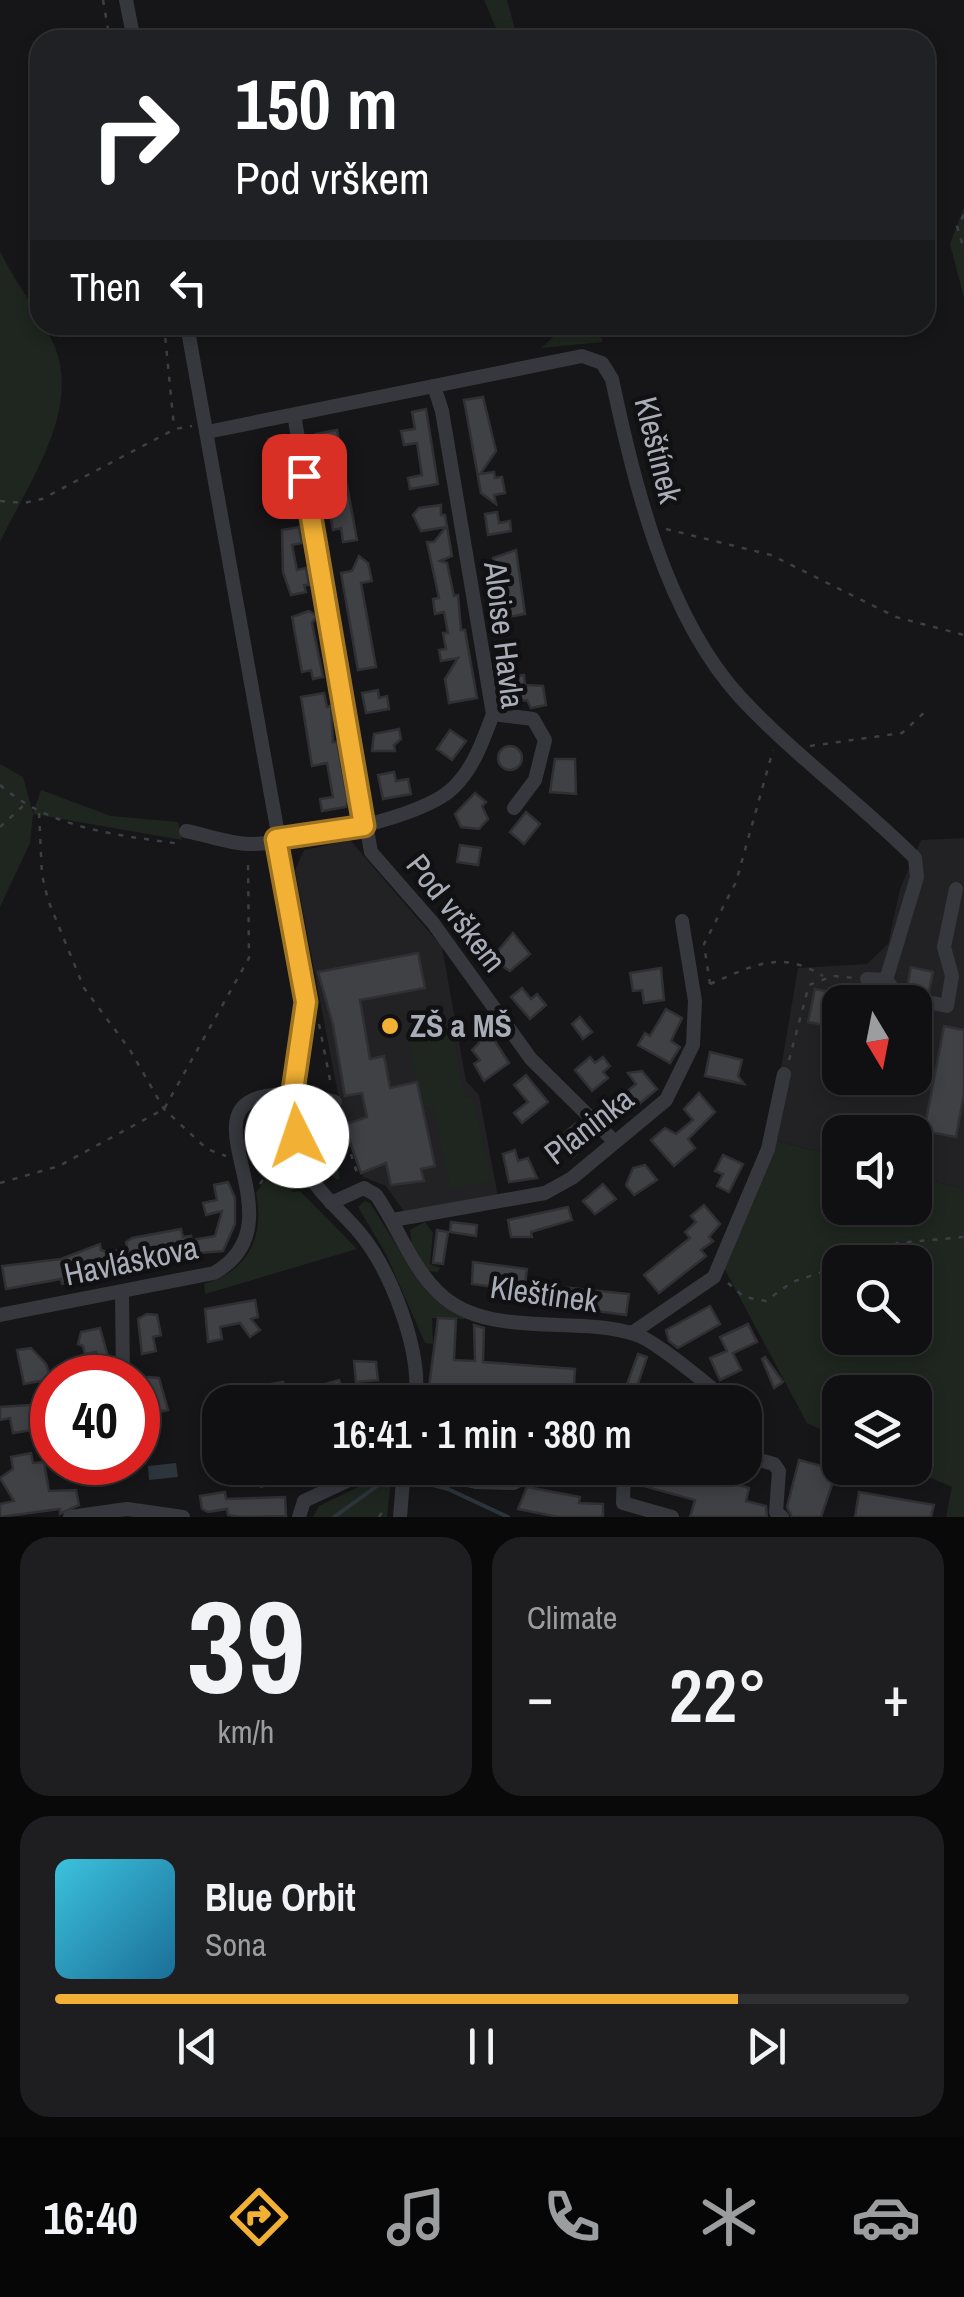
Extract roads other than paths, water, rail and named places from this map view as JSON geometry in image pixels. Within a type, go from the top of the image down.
[{"type":"street","points":[[126,0],[132,30]]},
{"type":"street","points":[[189,335],[306,1002],[293,1091],[304,1165],[371,1248],[417,1359],[416,1385]]},
{"type":"street","name":"Kleštínek","points":[[207,432],[582,356],[602,363],[612,380],[650,528],[710,655],[738,694],[778,734],[914,858],[913,894],[886,980]]},
{"type":"street","name":"Aloise Havla","points":[[364,826],[422,808],[455,786],[480,749],[493,714],[442,411],[434,386]]},
{"type":"street","name":"Pod vrškem","points":[[294,415],[371,852],[433,923],[531,1059],[614,1140]]},
{"type":"street","points":[[493,714],[533,719],[545,740],[535,780],[514,808]]},
{"type":"street","points":[[186,831],[254,844],[364,826]]},
{"type":"street","points":[[867,979],[886,980],[898,996],[946,1006],[952,976],[944,947],[956,889]]},
{"type":"street","name":"Planinka","points":[[393,1220],[545,1193],[572,1178],[666,1100],[693,1044],[695,1016],[681,954],[682,921]]},
{"type":"street","name":"Kleštínek","points":[[632,1333],[714,1277],[768,1149],[784,1074]]},
{"type":"street","points":[[293,1091],[334,1102]]},
{"type":"street","name":"Havláskova","points":[[0,1315],[214,1273],[238,1255],[251,1208],[236,1114],[251,1098],[293,1091]]},
{"type":"street","name":"Kleštínek","points":[[332,1203],[364,1188],[376,1195],[430,1282],[450,1302],[488,1317],[632,1333],[658,1346],[705,1385]]},
{"type":"street","points":[[122,1292],[123,1355]]},
{"type":"street","points":[[762,1461],[779,1470],[776,1512],[782,1517]]},
{"type":"street","points":[[299,1517],[304,1501],[338,1485]]},
{"type":"street","points":[[400,1517],[403,1485]]},
{"type":"street","points":[[624,1485],[623,1503],[672,1517]]},
{"type":"street","points":[[70,1517],[127,1509],[183,1517]]},
{"type":"waterway","points":[[334,1517],[378,1485]]},
{"type":"waterway","points":[[433,1485],[508,1517]]},
{"type":"place","name":"ZŠ a MŠ","points":[[390,1026]]}]
